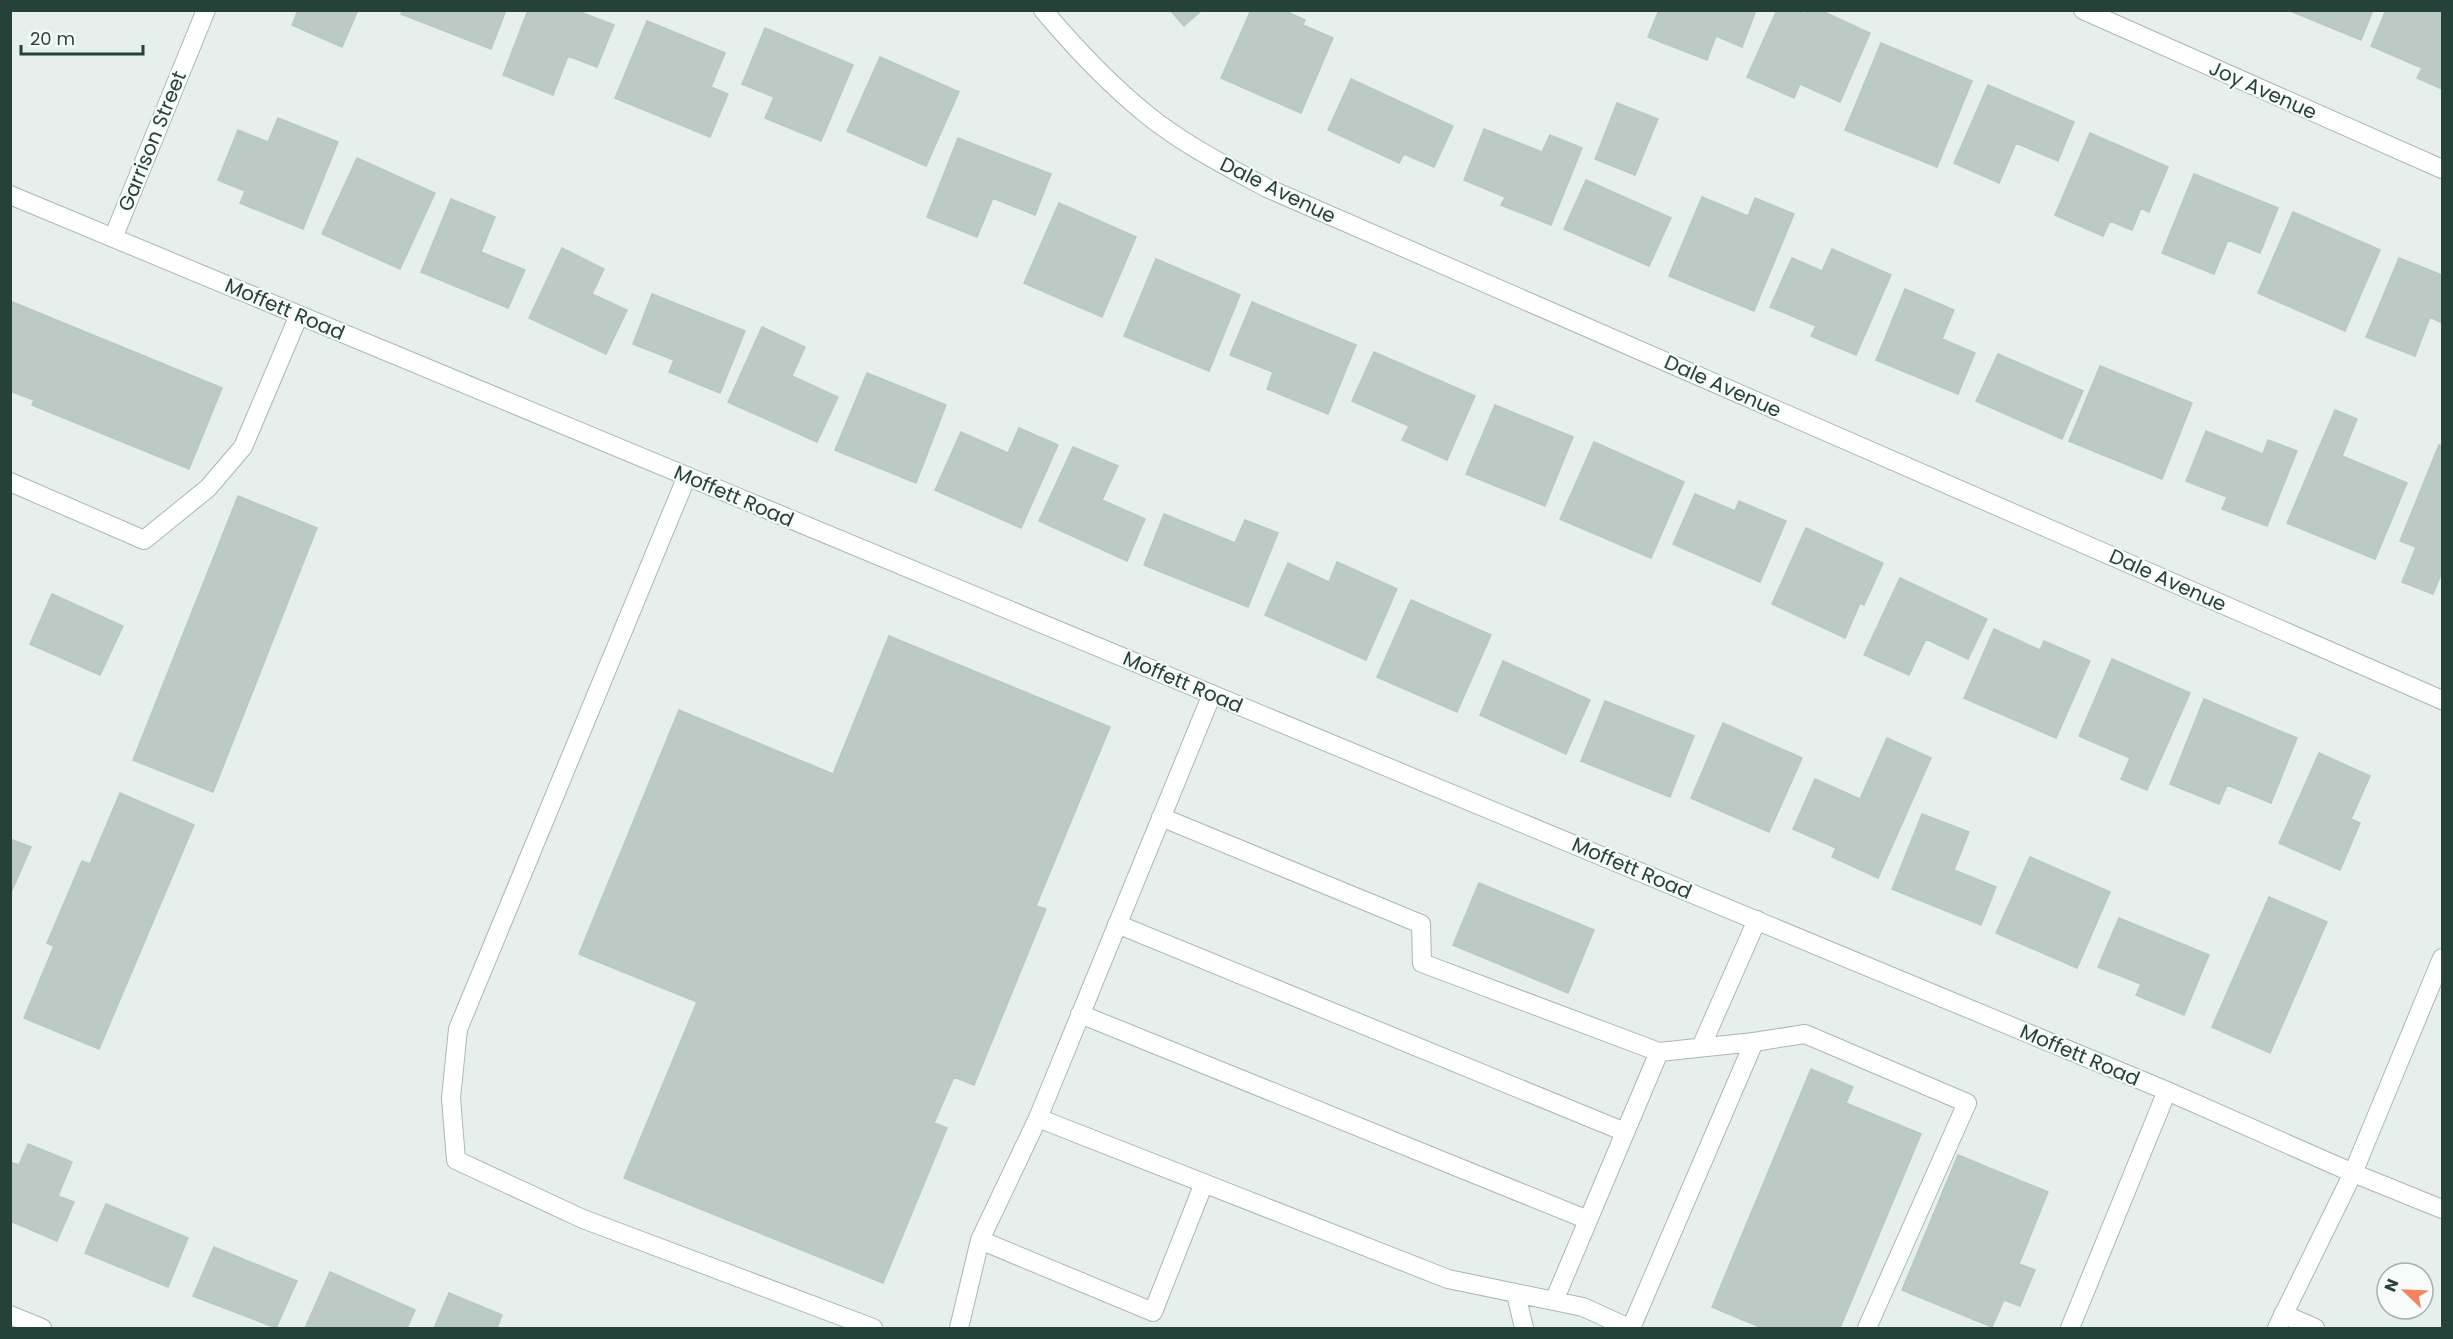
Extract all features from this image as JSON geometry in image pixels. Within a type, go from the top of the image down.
[{"type":"street","name":"Garrison Street","points":[[113,238],[206,10]]},
{"type":"street","name":"Dale Avenue","points":[[1043,10],[1082,57],[1147,115],[1210,158],[1267,188],[2442,700]]},
{"type":"street","name":"Joy Avenue","points":[[2083,10],[2442,169]]},
{"type":"street","name":"Moffett Road","points":[[10,195],[1757,920],[2167,1091],[2353,1173],[2442,1209]]},
{"type":"street","points":[[10,482],[144,540],[208,488],[243,447],[299,315]]},
{"type":"street","points":[[687,476],[458,1029],[451,1098],[456,1160],[584,1219],[873,1329]]},
{"type":"street","points":[[959,1329],[980,1240],[1038,1118],[1212,694]]},
{"type":"street","points":[[1161,817],[1421,924],[1422,963],[1659,1052],[1755,1042],[1805,1034],[1967,1104],[1867,1329]]},
{"type":"street","points":[[1701,1047],[1757,920]]},
{"type":"street","points":[[1117,924],[1624,1132]]},
{"type":"street","points":[[2315,1329],[2280,1321],[2353,1173],[2442,958]]},
{"type":"street","points":[[1080,1014],[1588,1220]]},
{"type":"street","points":[[1038,1118],[1448,1280],[1582,1307],[1630,1329],[1755,1042]]},
{"type":"street","points":[[1554,1301],[1659,1052]]},
{"type":"street","points":[[2070,1329],[2167,1091]]},
{"type":"street","points":[[980,1240],[1148,1320],[1204,1184]]},
{"type":"street","points":[[1516,1294],[1524,1329]]},
{"type":"street","points":[[10,1315],[42,1329]]},
{"type":"building","points":[[298,10],[358,10],[342,47],[292,25]]},
{"type":"building","points":[[403,10],[506,10],[491,49],[401,14]]},
{"type":"building","points":[[528,10],[575,10],[614,25],[597,67],[568,56],[553,95],[503,75]]},
{"type":"building","points":[[1170,10],[1202,10],[1184,26]]},
{"type":"building","points":[[1251,10],[1283,10],[1305,20],[1303,25],[1333,38],[1301,113],[1221,78]]},
{"type":"building","points":[[1659,10],[1756,10],[1742,47],[1716,36],[1707,60],[1648,37]]},
{"type":"building","points":[[1777,10],[1796,10],[1805,14],[1806,10],[1820,10],[1870,33],[1840,102],[1800,84],[1794,98],[1747,77]]},
{"type":"building","points":[[2288,10],[2373,10],[2361,40]]},
{"type":"building","points":[[2386,10],[2442,10],[2442,89],[2417,78],[2422,68],[2371,46]]},
{"type":"building","points":[[647,21],[725,53],[711,87],[728,94],[710,137],[615,98]]},
{"type":"building","points":[[765,28],[853,65],[821,141],[765,118],[774,97],[742,84]]},
{"type":"building","points":[[1881,43],[1972,81],[1937,167],[1845,130]]},
{"type":"building","points":[[880,57],[959,92],[926,166],[847,131]]},
{"type":"building","points":[[1351,79],[1453,126],[1434,167],[1404,154],[1399,163],[1328,130]]},
{"type":"building","points":[[1988,85],[2074,122],[2058,161],[2016,143],[1999,183],[1954,163]]},
{"type":"building","points":[[1617,103],[1658,119],[1635,175],[1595,159]]},
{"type":"building","points":[[278,118],[338,142],[303,229],[240,203],[245,191],[218,180],[238,130],[268,142]]},
{"type":"building","points":[[1484,129],[1542,152],[1550,135],[1582,148],[1551,225],[1501,205],[1505,197],[1464,180]]},
{"type":"building","points":[[2090,133],[2168,167],[2149,212],[2141,208],[2132,230],[2110,221],[2103,236],[2055,215]]},
{"type":"building","points":[[958,138],[1051,174],[1035,215],[993,198],[977,237],[927,217]]},
{"type":"building","points":[[357,158],[435,193],[400,269],[322,234]]},
{"type":"building","points":[[2194,174],[2278,208],[2260,253],[2228,240],[2214,274],[2162,253]]},
{"type":"building","points":[[1586,180],[1671,218],[1649,266],[1564,229]]},
{"type":"building","points":[[1702,197],[1748,216],[1755,198],[1794,214],[1754,311],[1669,276]]},
{"type":"building","points":[[451,199],[495,217],[481,252],[525,270],[508,308],[421,272]]},
{"type":"building","points":[[1059,203],[1136,237],[1102,317],[1024,283]]},
{"type":"building","points":[[2293,212],[2380,250],[2345,331],[2258,293]]},
{"type":"building","points":[[562,248],[604,269],[592,294],[627,310],[606,354],[529,318]]},
{"type":"building","points":[[1832,249],[1891,275],[1856,355],[1811,336],[1816,326],[1770,307],[1792,258],[1822,271]]},
{"type":"building","points":[[2399,258],[2442,275],[2442,323],[2430,317],[2415,356],[2366,337]]},
{"type":"building","points":[[1156,259],[1240,295],[1209,371],[1124,336]]},
{"type":"building","points":[[1905,289],[1954,310],[1942,339],[1975,353],[1958,394],[1876,360]]},
{"type":"building","points":[[652,294],[745,331],[720,393],[669,372],[674,360],[633,344]]},
{"type":"building","points":[[10,301],[222,388],[189,469],[32,405],[34,400],[10,391]]},
{"type":"building","points":[[1252,302],[1356,345],[1328,414],[1267,389],[1273,372],[1230,355]]},
{"type":"building","points":[[762,327],[805,347],[792,376],[838,397],[817,442],[728,402]]},
{"type":"building","points":[[1374,352],[1475,396],[1447,460],[1402,440],[1409,426],[1352,401]]},
{"type":"building","points":[[1998,354],[2083,391],[2062,439],[1976,401]]},
{"type":"building","points":[[2100,366],[2192,403],[2162,479],[2069,441]]},
{"type":"building","points":[[867,373],[946,405],[916,483],[835,450]]},
{"type":"building","points":[[1495,405],[1573,437],[1545,506],[1466,474]]},
{"type":"building","points":[[2335,410],[2357,419],[2342,456],[2407,483],[2375,559],[2287,523]]},
{"type":"building","points":[[1019,428],[1058,445],[1021,528],[935,490],[961,432],[1008,453]]},
{"type":"building","points":[[2206,431],[2263,454],[2268,440],[2297,451],[2267,526],[2222,509],[2227,497],[2186,481]]},
{"type":"building","points":[[1594,442],[1684,482],[1651,558],[1560,519]]},
{"type":"building","points":[[2439,445],[2442,446],[2442,572],[2433,594],[2402,582],[2416,547],[2400,541]]},
{"type":"building","points":[[1073,447],[1118,466],[1102,500],[1145,519],[1127,561],[1039,521]]},
{"type":"building","points":[[1695,494],[1735,511],[1739,501],[1786,521],[1760,582],[1673,544]]},
{"type":"building","points":[[238,496],[317,528],[213,792],[133,760]]},
{"type":"building","points":[[1164,514],[1235,543],[1245,520],[1278,533],[1248,607],[1144,565]]},
{"type":"building","points":[[1806,528],[1883,563],[1864,605],[1860,603],[1845,638],[1772,604]]},
{"type":"building","points":[[1337,562],[1397,589],[1366,660],[1265,615],[1288,563],[1329,582]]},
{"type":"building","points":[[1900,578],[1987,619],[1968,659],[1926,639],[1909,675],[1864,655]]},
{"type":"building","points":[[52,594],[123,626],[100,675],[30,644]]},
{"type":"building","points":[[1411,600],[1491,635],[1457,712],[1377,677]]},
{"type":"building","points":[[1994,629],[2040,650],[2044,641],[2090,661],[2056,738],[1964,698]]},
{"type":"building","points":[[889,636],[1110,727],[1036,906],[1046,909],[974,1085],[954,1077],[934,1123],[947,1128],[883,1283],[624,1178],[697,1002],[579,954],[679,710],[833,774]]},
{"type":"building","points":[[2112,659],[2190,693],[2147,790],[2121,779],[2130,758],[2079,736]]},
{"type":"building","points":[[1503,661],[1590,700],[1566,754],[1480,715]]},
{"type":"building","points":[[2204,699],[2297,738],[2271,803],[2227,785],[2219,804],[2170,784]]},
{"type":"building","points":[[1605,701],[1694,736],[1670,797],[1581,761]]},
{"type":"building","points":[[1723,723],[1802,758],[1769,832],[1691,798]]},
{"type":"building","points":[[1887,738],[1931,758],[1878,878],[1832,857],[1836,848],[1793,829],[1815,779],[1860,799]]},
{"type":"building","points":[[2319,753],[2370,776],[2351,819],[2360,823],[2340,870],[2279,843]]},
{"type":"building","points":[[120,793],[194,825],[99,1049],[24,1018],[54,946],[47,943],[82,861],[90,864]]},
{"type":"building","points":[[1922,814],[1969,832],[1954,870],[1996,887],[1981,925],[1892,889]]},
{"type":"building","points":[[10,839],[31,847],[10,895]]},
{"type":"building","points":[[2030,857],[2110,892],[2077,968],[1996,933]]},
{"type":"building","points":[[1479,883],[1594,930],[1568,993],[1453,945]]},
{"type":"building","points":[[2269,897],[2327,922],[2270,1053],[2212,1027]]},
{"type":"building","points":[[2119,918],[2209,955],[2184,1015],[2136,995],[2141,984],[2098,967]]},
{"type":"building","points":[[1811,1069],[1853,1087],[1846,1103],[1921,1134],[1840,1328],[1762,1328],[1712,1307]]},
{"type":"building","points":[[28,1144],[72,1162],[58,1196],[74,1202],[57,1241],[10,1221],[10,1162],[19,1165]]},
{"type":"building","points":[[1958,1155],[2048,1192],[2019,1264],[2035,1270],[2020,1306],[2004,1300],[1992,1327],[1902,1290]]},
{"type":"building","points":[[106,1204],[188,1238],[168,1287],[85,1253]]},
{"type":"building","points":[[214,1247],[297,1281],[276,1328],[193,1296]]},
{"type":"building","points":[[330,1272],[415,1310],[407,1328],[305,1328]]},
{"type":"building","points":[[449,1293],[502,1315],[497,1328],[434,1328]]}]
